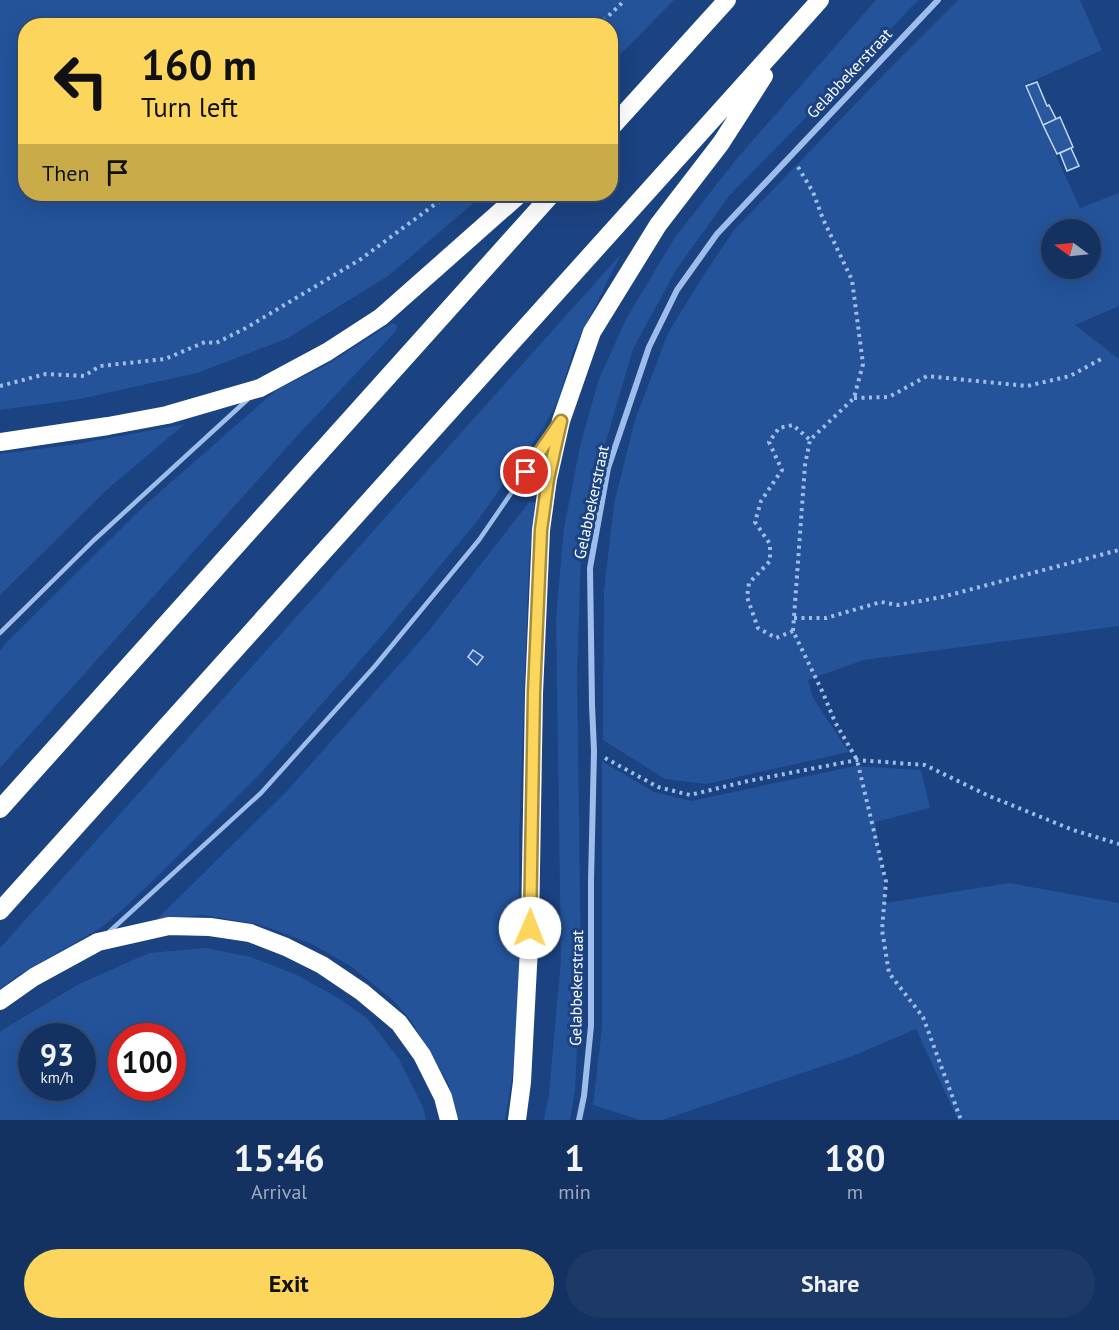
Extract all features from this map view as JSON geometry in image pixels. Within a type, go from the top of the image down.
[{"type":"highway","points":[[618,120],[727,0]]},
{"type":"highway","points":[[0,911],[820,0]]},
{"type":"highway","points":[[517,1120],[522,1082],[530,928],[534,693],[541,530],[548,479],[561,421],[592,332],[658,225],[721,143],[796,27]]},
{"type":"highway","points":[[0,442],[167,415],[260,388],[327,352],[381,317],[512,201]]},
{"type":"highway","points":[[0,809],[546,201]]},
{"type":"highway","points":[[0,1001],[34,977],[98,942],[169,926],[210,927],[250,933],[286,947],[322,965],[362,992],[399,1023],[422,1055],[444,1097],[449,1120]]},
{"type":"street","name":"Gelabbekerstraat","points":[[579,1120],[584,1096],[591,1026],[594,752],[590,568],[608,468],[649,347],[677,290],[717,234],[938,0]]},
{"type":"lane","points":[[0,633],[102,534],[260,388]]},
{"type":"lane","points":[[98,942],[261,793],[375,666],[479,540],[561,421]]},
{"type":"path","points":[[606,18],[625,0]]},
{"type":"path","points":[[790,155],[813,192],[852,280],[862,364],[854,398],[810,440],[805,465],[793,631],[835,722],[857,760],[886,882],[882,930],[889,973],[923,1017],[961,1120]]},
{"type":"path","points":[[0,386],[46,374],[84,376],[100,366],[165,359],[206,342],[216,343],[246,328],[361,259],[439,201]]},
{"type":"path","points":[[854,398],[889,397],[927,376],[1027,386],[1070,376],[1103,358]]},
{"type":"path","points":[[793,631],[776,638],[758,628],[747,597],[749,583],[770,561],[770,544],[755,522],[760,501],[782,470],[769,442],[779,428],[793,424],[810,440]]},
{"type":"path","points":[[794,618],[826,618],[881,602],[898,605],[942,597],[1119,550]]},
{"type":"path","points":[[594,752],[658,787],[690,795],[857,760],[925,765],[989,796],[1073,830],[1119,844]]},
{"type":"shaded area","points":[[0,0],[674,0],[618,57],[618,18],[18,18],[18,201],[475,201],[388,276],[286,339],[197,373],[80,399],[0,410]]},
{"type":"shaded area","points":[[876,0],[918,0],[729,196],[676,270],[633,349],[599,465],[581,554],[577,675],[581,965],[575,1091],[570,1120],[544,1120],[549,1094],[561,959],[556,617],[564,528],[581,442],[599,379],[626,319],[675,237],[739,156]]},
{"type":"shaded area","points":[[958,0],[1080,0],[1102,50],[1024,85],[1080,208],[1119,193],[1119,306],[1075,325],[1119,359],[1119,626],[864,660],[808,680],[813,698],[849,752],[706,784],[665,779],[603,740],[604,591],[614,504],[635,420],[668,333],[734,230]]},
{"type":"shaded area","points":[[621,254],[574,349],[558,400],[544,427],[478,520],[384,633],[262,772],[121,911],[102,927],[17,976],[0,989],[0,948]]},
{"type":"shaded area","points":[[392,323],[397,325],[396,331],[298,435],[0,768],[0,651],[7,642],[145,505],[275,391],[326,365]]},
{"type":"shaded area","points":[[185,424],[110,487],[0,595],[0,454],[77,444]]},
{"type":"shaded area","points":[[530,501],[535,503],[529,564],[519,840],[519,991],[513,1071],[505,1120],[459,1120],[448,1083],[412,1022],[395,1002],[352,967],[310,943],[258,924],[203,915],[157,919],[287,791],[427,633]]},
{"type":"shaded area","points":[[602,761],[654,792],[691,801],[855,766],[921,770],[930,808],[875,822],[886,903],[1009,883],[1119,903],[1119,1120],[958,1120],[916,1029],[853,1056],[662,1120],[640,1120],[593,1105],[602,1028]]},
{"type":"shaded area","points":[[206,948],[251,957],[295,974],[340,999],[368,1019],[399,1059],[423,1107],[426,1120],[0,1120],[0,1032],[79,984],[149,953]]},
{"type":"building","points":[[1037,82],[1047,106],[1049,105],[1056,119],[1043,125],[1026,86]]},
{"type":"building","points":[[1060,117],[1073,147],[1057,154],[1043,125]]},
{"type":"building","points":[[1071,148],[1079,166],[1067,171],[1060,153]]},
{"type":"building","points":[[473,650],[483,657],[477,665],[468,657]]},
{"type":"route","points":[[526,472],[561,421],[548,479],[541,530],[534,693],[530,928]]}]
